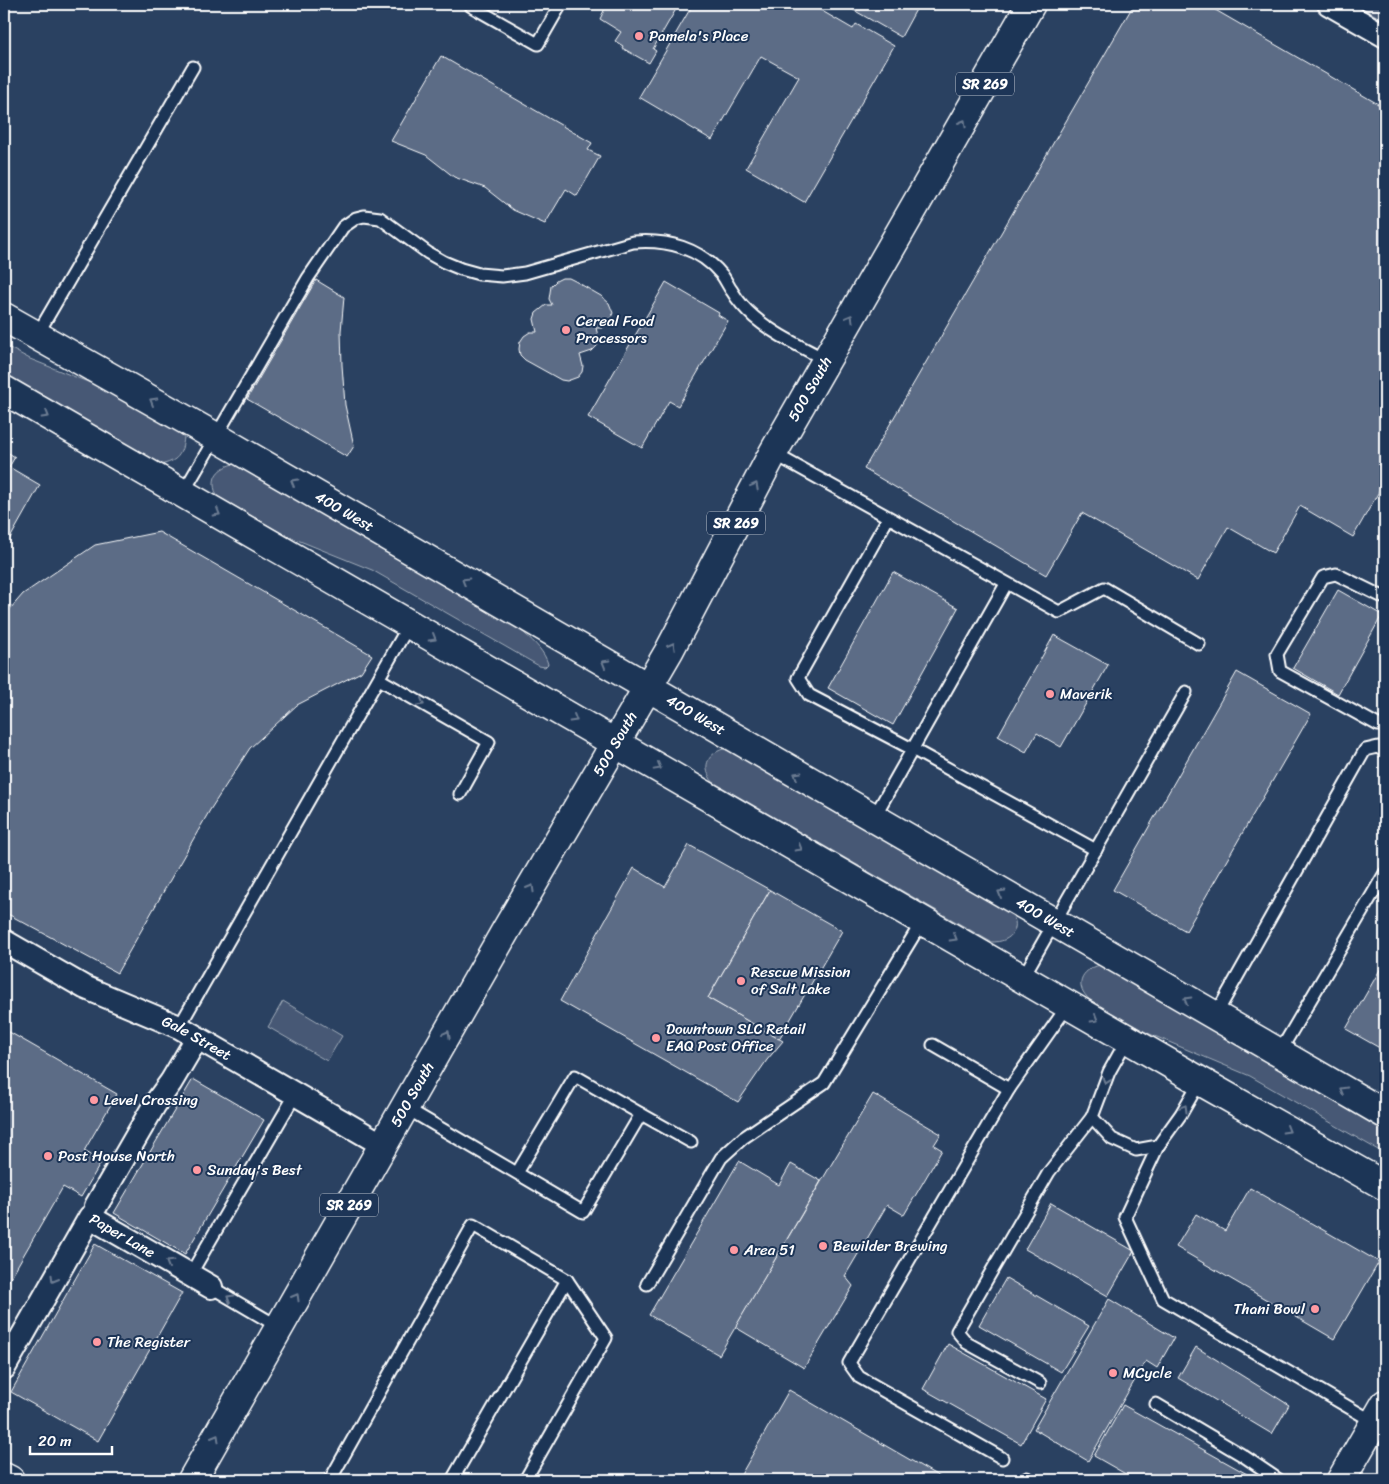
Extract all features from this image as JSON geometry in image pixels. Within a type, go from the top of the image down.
[{"type":"street","name":"500 South","points":[[192,1480],[506,930],[669,651],[773,452],[1031,4]]},
{"type":"street","points":[[1329,4],[1385,36]]},
{"type":"street","name":"400 West","points":[[4,317],[216,437],[1385,1114]]},
{"type":"street","points":[[4,390],[1385,1186]]},
{"type":"street","name":"Gale Street","points":[[4,941],[84,987],[188,1033],[384,1145]]},
{"type":"street","points":[[96,1206],[155,1104],[172,1082],[188,1033]]},
{"type":"street","name":"Paper Lane","points":[[4,1368],[90,1217],[211,1287]]},
{"type":"street","points":[[1341,1480],[1380,1413]]},
{"type":"street","points":[[4,1476],[10,1480]]},
{"type":"lane","points":[[472,4],[471,6],[538,44],[561,4]]},
{"type":"lane","points":[[37,335],[193,68]]},
{"type":"lane","points":[[183,493],[289,310],[329,246],[349,222],[364,216],[380,218],[428,253],[444,262],[480,274],[502,276],[525,273],[633,242],[666,242],[681,246],[711,264],[723,276],[732,292],[754,317],[769,328],[826,360]]},
{"type":"lane","points":[[773,452],[1059,612],[1104,588],[1199,644]]},
{"type":"lane","points":[[888,518],[798,678],[809,695],[914,750],[1096,850]]},
{"type":"lane","points":[[1385,598],[1336,574],[1323,578],[1277,654],[1280,671],[1378,725],[1385,725]]},
{"type":"lane","points":[[873,819],[914,750],[1006,584]]},
{"type":"lane","points":[[188,1033],[409,625]]},
{"type":"lane","points":[[379,679],[488,742],[460,794]]},
{"type":"lane","points":[[1023,977],[1186,692]]},
{"type":"lane","points":[[1215,1016],[1364,750],[1378,748],[1385,752]]},
{"type":"lane","points":[[1278,1053],[1385,872]]},
{"type":"lane","points":[[647,1284],[720,1158],[743,1138],[824,1083],[923,920]]},
{"type":"lane","points":[[1002,1458],[859,1377],[849,1363],[1009,1089],[1069,1004]]},
{"type":"lane","points":[[1040,1383],[967,1343],[958,1332],[1048,1172],[1092,1117],[1109,1072],[1128,1038]]},
{"type":"lane","points":[[934,1045],[1009,1089]]},
{"type":"lane","points":[[517,1173],[574,1076],[691,1142]]},
{"type":"lane","points":[[1200,1081],[1181,1114],[1158,1146],[1125,1217],[1163,1299],[1380,1413]]},
{"type":"lane","points":[[190,1275],[294,1095]]},
{"type":"lane","points":[[406,1108],[583,1212],[641,1114]]},
{"type":"lane","points":[[1092,1117],[1112,1139],[1136,1150],[1158,1146]]},
{"type":"lane","points":[[330,1480],[473,1225],[566,1280],[606,1338],[525,1480]]},
{"type":"lane","points":[[452,1480],[566,1280]]},
{"type":"lane","name":"Paper Lane","points":[[211,1287],[279,1327]]},
{"type":"lane","points":[[1156,1404],[1242,1455],[1279,1480]]},
{"type":"shaded area","points":[[1356,4],[1385,4],[1385,21]]},
{"type":"shaded area","points":[[4,345],[30,359],[98,386],[167,423],[184,437],[180,453],[175,459],[160,465],[4,375]]},
{"type":"shaded area","points":[[233,464],[241,465],[493,610],[532,641],[545,656],[548,664],[545,667],[539,666],[372,570],[285,535],[217,496],[214,480],[218,472]]},
{"type":"shaded area","points":[[723,749],[732,751],[1008,909],[1015,921],[1013,932],[1005,940],[991,942],[713,782],[707,767],[709,758]]},
{"type":"shaded area","points":[[1100,965],[1385,1127],[1385,1154],[1250,1076],[1145,1032],[1090,1000],[1082,989],[1082,979],[1093,967]]},
{"type":"shaded area","points":[[283,1001],[342,1036],[327,1061],[268,1027]]},
{"type":"building","name":"Pamela's Place","points":[[607,4],[679,4],[653,49],[656,51],[649,63],[622,48],[623,46],[615,41],[621,32],[600,19]]},
{"type":"building","points":[[693,4],[810,4],[853,29],[856,24],[894,46],[804,202],[746,168],[799,77],[761,56],[712,140],[639,97]]},
{"type":"building","points":[[843,4],[919,4],[901,37]]},
{"type":"building","points":[[1134,4],[1205,4],[1385,108],[1385,481],[1353,537],[1300,506],[1273,553],[1228,527],[1198,580],[1082,513],[1046,575],[864,469]]},
{"type":"building","points":[[441,56],[592,143],[588,150],[600,156],[577,196],[566,189],[545,224],[513,210],[485,188],[454,177],[426,155],[391,141]]},
{"type":"building","name":"Cereal Food Processors","points":[[562,278],[569,278],[601,296],[609,303],[613,313],[608,324],[602,328],[596,328],[599,340],[597,346],[592,351],[580,355],[583,366],[582,372],[578,377],[567,381],[561,380],[525,360],[520,355],[519,349],[520,342],[524,336],[530,332],[537,332],[534,319],[536,313],[546,305],[552,305],[549,299],[551,286]]},
{"type":"building","points":[[316,280],[344,297],[341,331],[342,365],[345,405],[354,446],[347,457],[247,399]]},
{"type":"building","points":[[666,282],[719,313],[718,315],[728,321],[678,406],[669,401],[642,448],[588,417]]},
{"type":"building","points":[[4,450],[15,457],[9,467],[40,485],[4,549]]},
{"type":"building","points":[[159,532],[372,655],[361,672],[297,705],[250,748],[210,810],[117,973],[4,912],[4,616],[23,594],[95,545]]},
{"type":"building","points":[[893,572],[958,608],[893,725],[828,688]]},
{"type":"building","points":[[1338,590],[1382,615],[1338,694],[1293,668]]},
{"type":"building","points":[[1054,635],[1108,665],[1061,747],[1037,733],[1026,752],[998,736]]},
{"type":"building","points":[[1237,672],[1311,714],[1186,931],[1113,890]]},
{"type":"building","points":[[689,845],[770,890],[708,998],[783,1041],[767,1060],[738,1102],[560,1001],[634,868],[665,887]]},
{"type":"building","name":"Rescue Mission of Salt Lake","points":[[770,890],[842,931],[779,1039],[708,998]]},
{"type":"building","points":[[1385,961],[1385,1051],[1346,1029]]},
{"type":"building","name":"Post House North","points":[[4,1029],[117,1094],[84,1151],[102,1161],[81,1197],[63,1187],[4,1289]]},
{"type":"building","points":[[193,1079],[264,1120],[185,1254],[114,1213]]},
{"type":"building","name":"Bewilder Brewing","points":[[873,1094],[941,1134],[934,1145],[942,1150],[904,1215],[887,1205],[845,1276],[853,1286],[804,1368],[735,1327]]},
{"type":"building","name":"Area 51","points":[[739,1161],[779,1185],[791,1164],[821,1181],[719,1355],[649,1315]]},
{"type":"building","points":[[1250,1188],[1379,1262],[1334,1339],[1176,1247],[1196,1214],[1225,1231]]},
{"type":"building","points":[[1051,1203],[1134,1251],[1108,1296],[1025,1249]]},
{"type":"building","name":"The Register","points":[[95,1244],[182,1293],[98,1441],[11,1392]]},
{"type":"building","points":[[1006,1278],[1089,1326],[1061,1372],[979,1325]]},
{"type":"building","points":[[1109,1299],[1174,1338],[1157,1368],[1146,1361],[1088,1461],[1034,1429]]},
{"type":"building","points":[[948,1344],[1046,1399],[1021,1444],[923,1389]]},
{"type":"building","points":[[1196,1347],[1289,1405],[1272,1434],[1178,1378]]},
{"type":"building","points":[[789,1390],[945,1480],[738,1480]]},
{"type":"building","points":[[1123,1405],[1247,1474],[1243,1480],[1136,1480],[1094,1456]]},
{"type":"place","name":"Pamela's Place","points":[[639,36]]},
{"type":"place","name":"Cereal Food Processors","points":[[566,330]]},
{"type":"place","name":"Maverik","points":[[1050,694]]},
{"type":"place","name":"Rescue Mission of Salt Lake","points":[[741,981]]},
{"type":"place","name":"Downtown SLC Retail EAQ Post Office","points":[[656,1038]]},
{"type":"place","name":"Level Crossing","points":[[94,1100]]},
{"type":"place","name":"Post House North","points":[[48,1156]]},
{"type":"place","name":"Sunday's Best","points":[[197,1170]]},
{"type":"place","name":"Bewilder Brewing","points":[[823,1246]]},
{"type":"place","name":"Area 51","points":[[734,1250]]},
{"type":"place","name":"Thani Bowl","points":[[1315,1309]]},
{"type":"place","name":"The Register","points":[[97,1342]]},
{"type":"place","name":"MCycle","points":[[1113,1373]]}]
